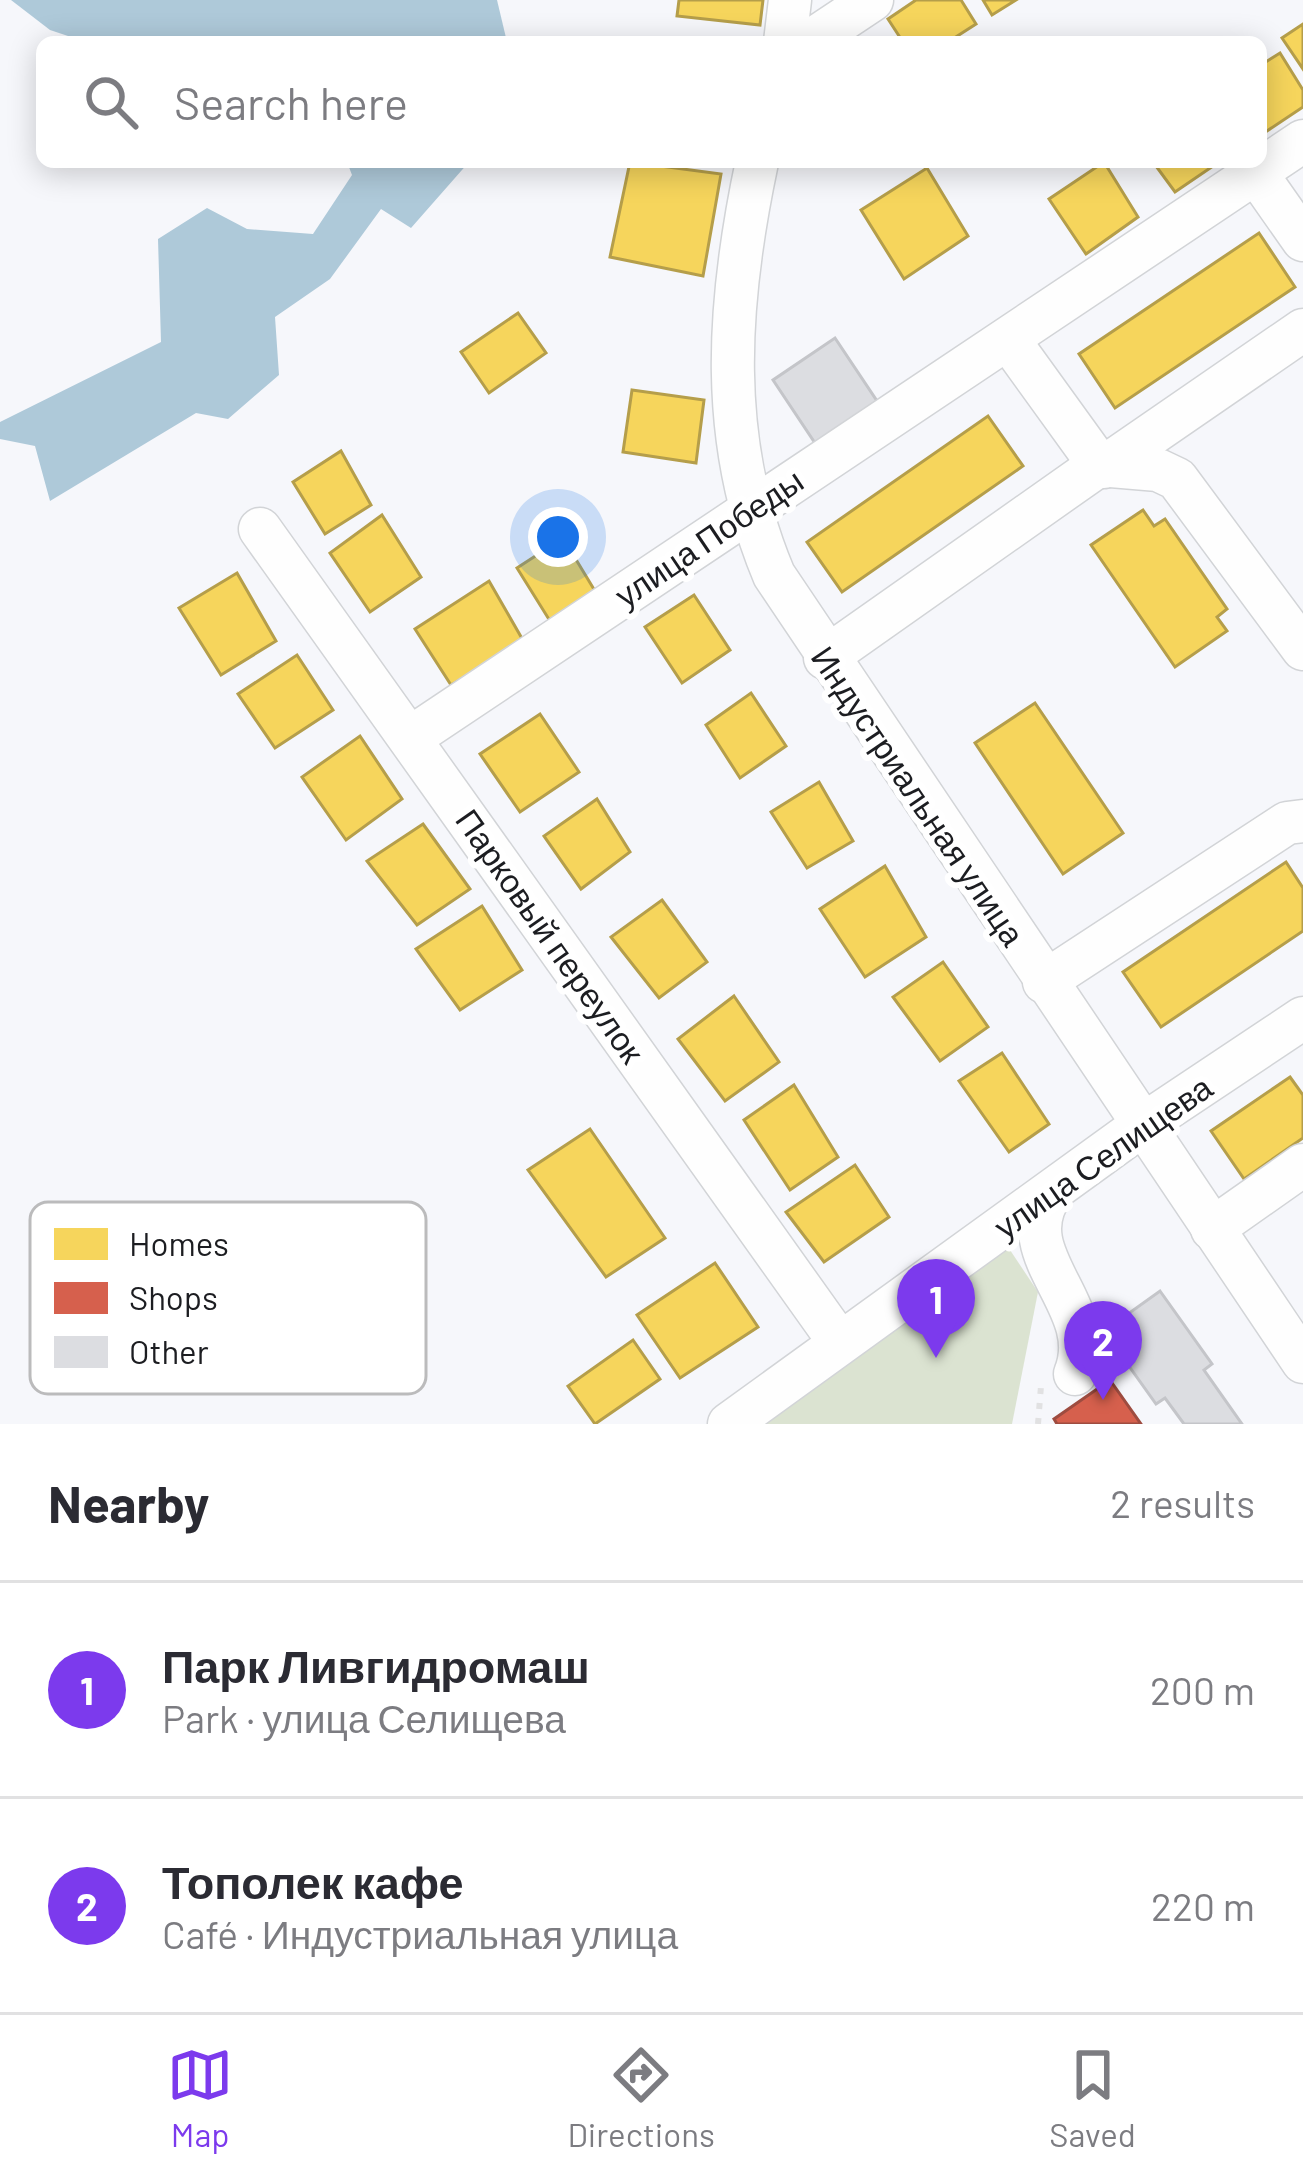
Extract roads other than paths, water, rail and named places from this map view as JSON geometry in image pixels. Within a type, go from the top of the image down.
[{"type":"street","points":[[786,36],[790,0]]},
{"type":"street","points":[[818,36],[872,0]]},
{"type":"street","name":"улица Победы","points":[[1267,166],[1303,141]]},
{"type":"street","name":"Индустриальная улица","points":[[756,168],[736,302],[736,454],[749,512],[774,575],[1303,1362]]},
{"type":"street","name":"улица Победы","points":[[410,738],[1263,168]]},
{"type":"street","points":[[1256,173],[1303,240]]},
{"type":"street","points":[[826,658],[1303,330]]},
{"type":"street","points":[[1008,339],[1101,466],[1158,470],[1177,479],[1303,649]]},
{"type":"street","name":"Парковый переулок","points":[[260,529],[840,1343]]},
{"type":"street","points":[[1044,982],[1286,823],[1303,820]]},
{"type":"street","name":"улица Селищева","points":[[729,1424],[1141,1126],[1302,1022]]},
{"type":"street","points":[[1212,1229],[1303,1165]]},
{"type":"street","points":[[1054,1191],[1039,1211],[1037,1233],[1082,1338],[1075,1374]]},
{"type":"water","points":[[11,0],[497,0],[506,36],[68,36],[50,30]]},
{"type":"water","points":[[349,168],[464,168],[411,228],[381,209],[330,279],[275,317],[279,375],[228,419],[196,413],[50,501],[35,446],[0,439],[0,422],[161,342],[158,239],[207,208],[247,229],[313,234],[352,175]]},
{"type":"place","name":"Парк Ливгидромаш","points":[[936,1358]]},
{"type":"place","name":"Тополек кафе","points":[[1103,1400]]}]
